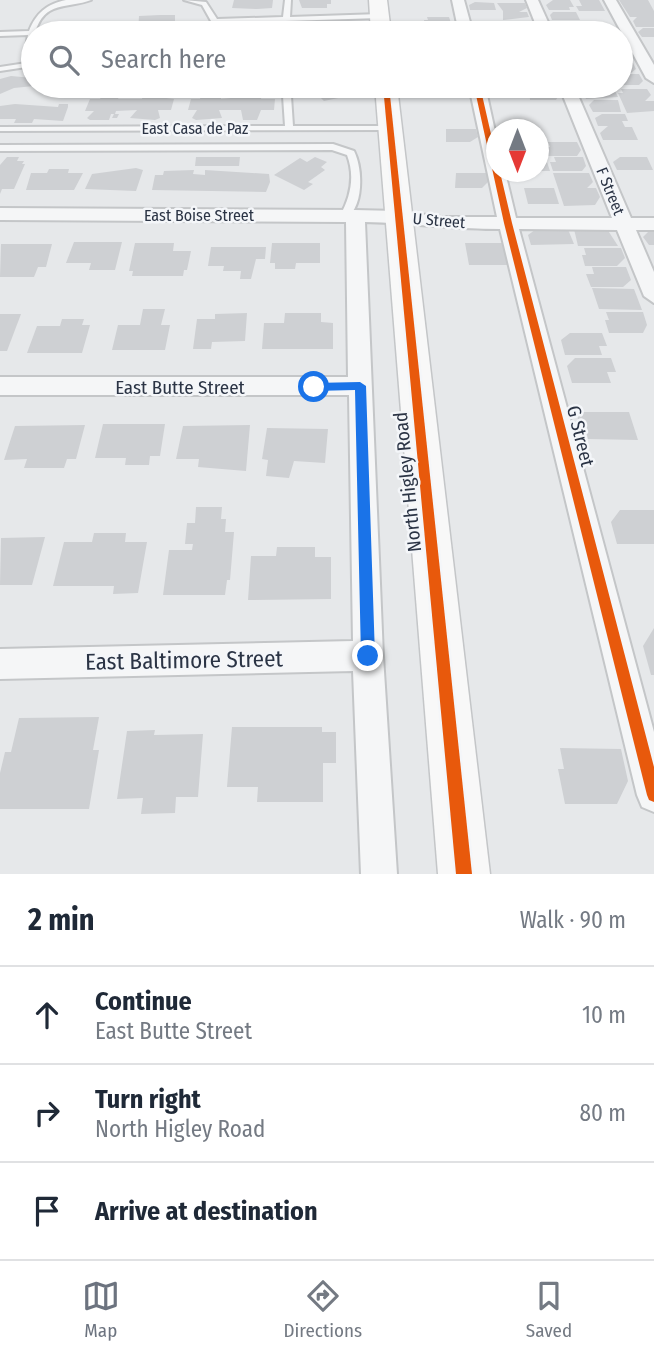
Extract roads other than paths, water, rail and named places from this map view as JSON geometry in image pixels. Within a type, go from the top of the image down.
[{"type":"main road","name":"North Higley Road","points":[[387,98],[464,874]]},
{"type":"street","points":[[458,0],[463,21]]},
{"type":"street","points":[[532,0],[541,21]]},
{"type":"street","points":[[610,0],[622,21]]},
{"type":"street","points":[[633,41],[654,78]]},
{"type":"street","name":"G Street","points":[[480,98],[506,216],[654,795]]},
{"type":"street","name":"F Street","points":[[572,98],[654,296]]},
{"type":"street","name":"U Street","points":[[398,216],[441,223],[506,216],[621,216],[654,208]]},
{"type":"street","name":"East Boise Street","points":[[0,214],[398,216]]},
{"type":"street","name":"North Higley Road","points":[[350,216],[360,386],[368,656],[379,874]]},
{"type":"street","name":"U Street","points":[[621,216],[654,224]]},
{"type":"street","name":"East Butte Street","points":[[0,386],[360,386]]},
{"type":"street","name":"East Baltimore Street","points":[[0,664],[368,656]]},
{"type":"lane","points":[[48,0],[59,4]]},
{"type":"lane","points":[[36,21],[41,11],[59,4],[88,0]]},
{"type":"lane","points":[[187,0],[204,3],[215,21]]},
{"type":"lane","points":[[286,20],[288,0]]},
{"type":"lane","points":[[283,21],[380,16]]},
{"type":"lane","points":[[0,34],[21,33]]},
{"type":"lane","points":[[0,69],[21,66]]},
{"type":"lane","points":[[287,98],[289,128]]},
{"type":"lane","name":"East Casa de Paz","points":[[0,129],[390,128]]},
{"type":"lane","points":[[0,148],[333,148],[351,153],[357,178],[350,216]]}]
